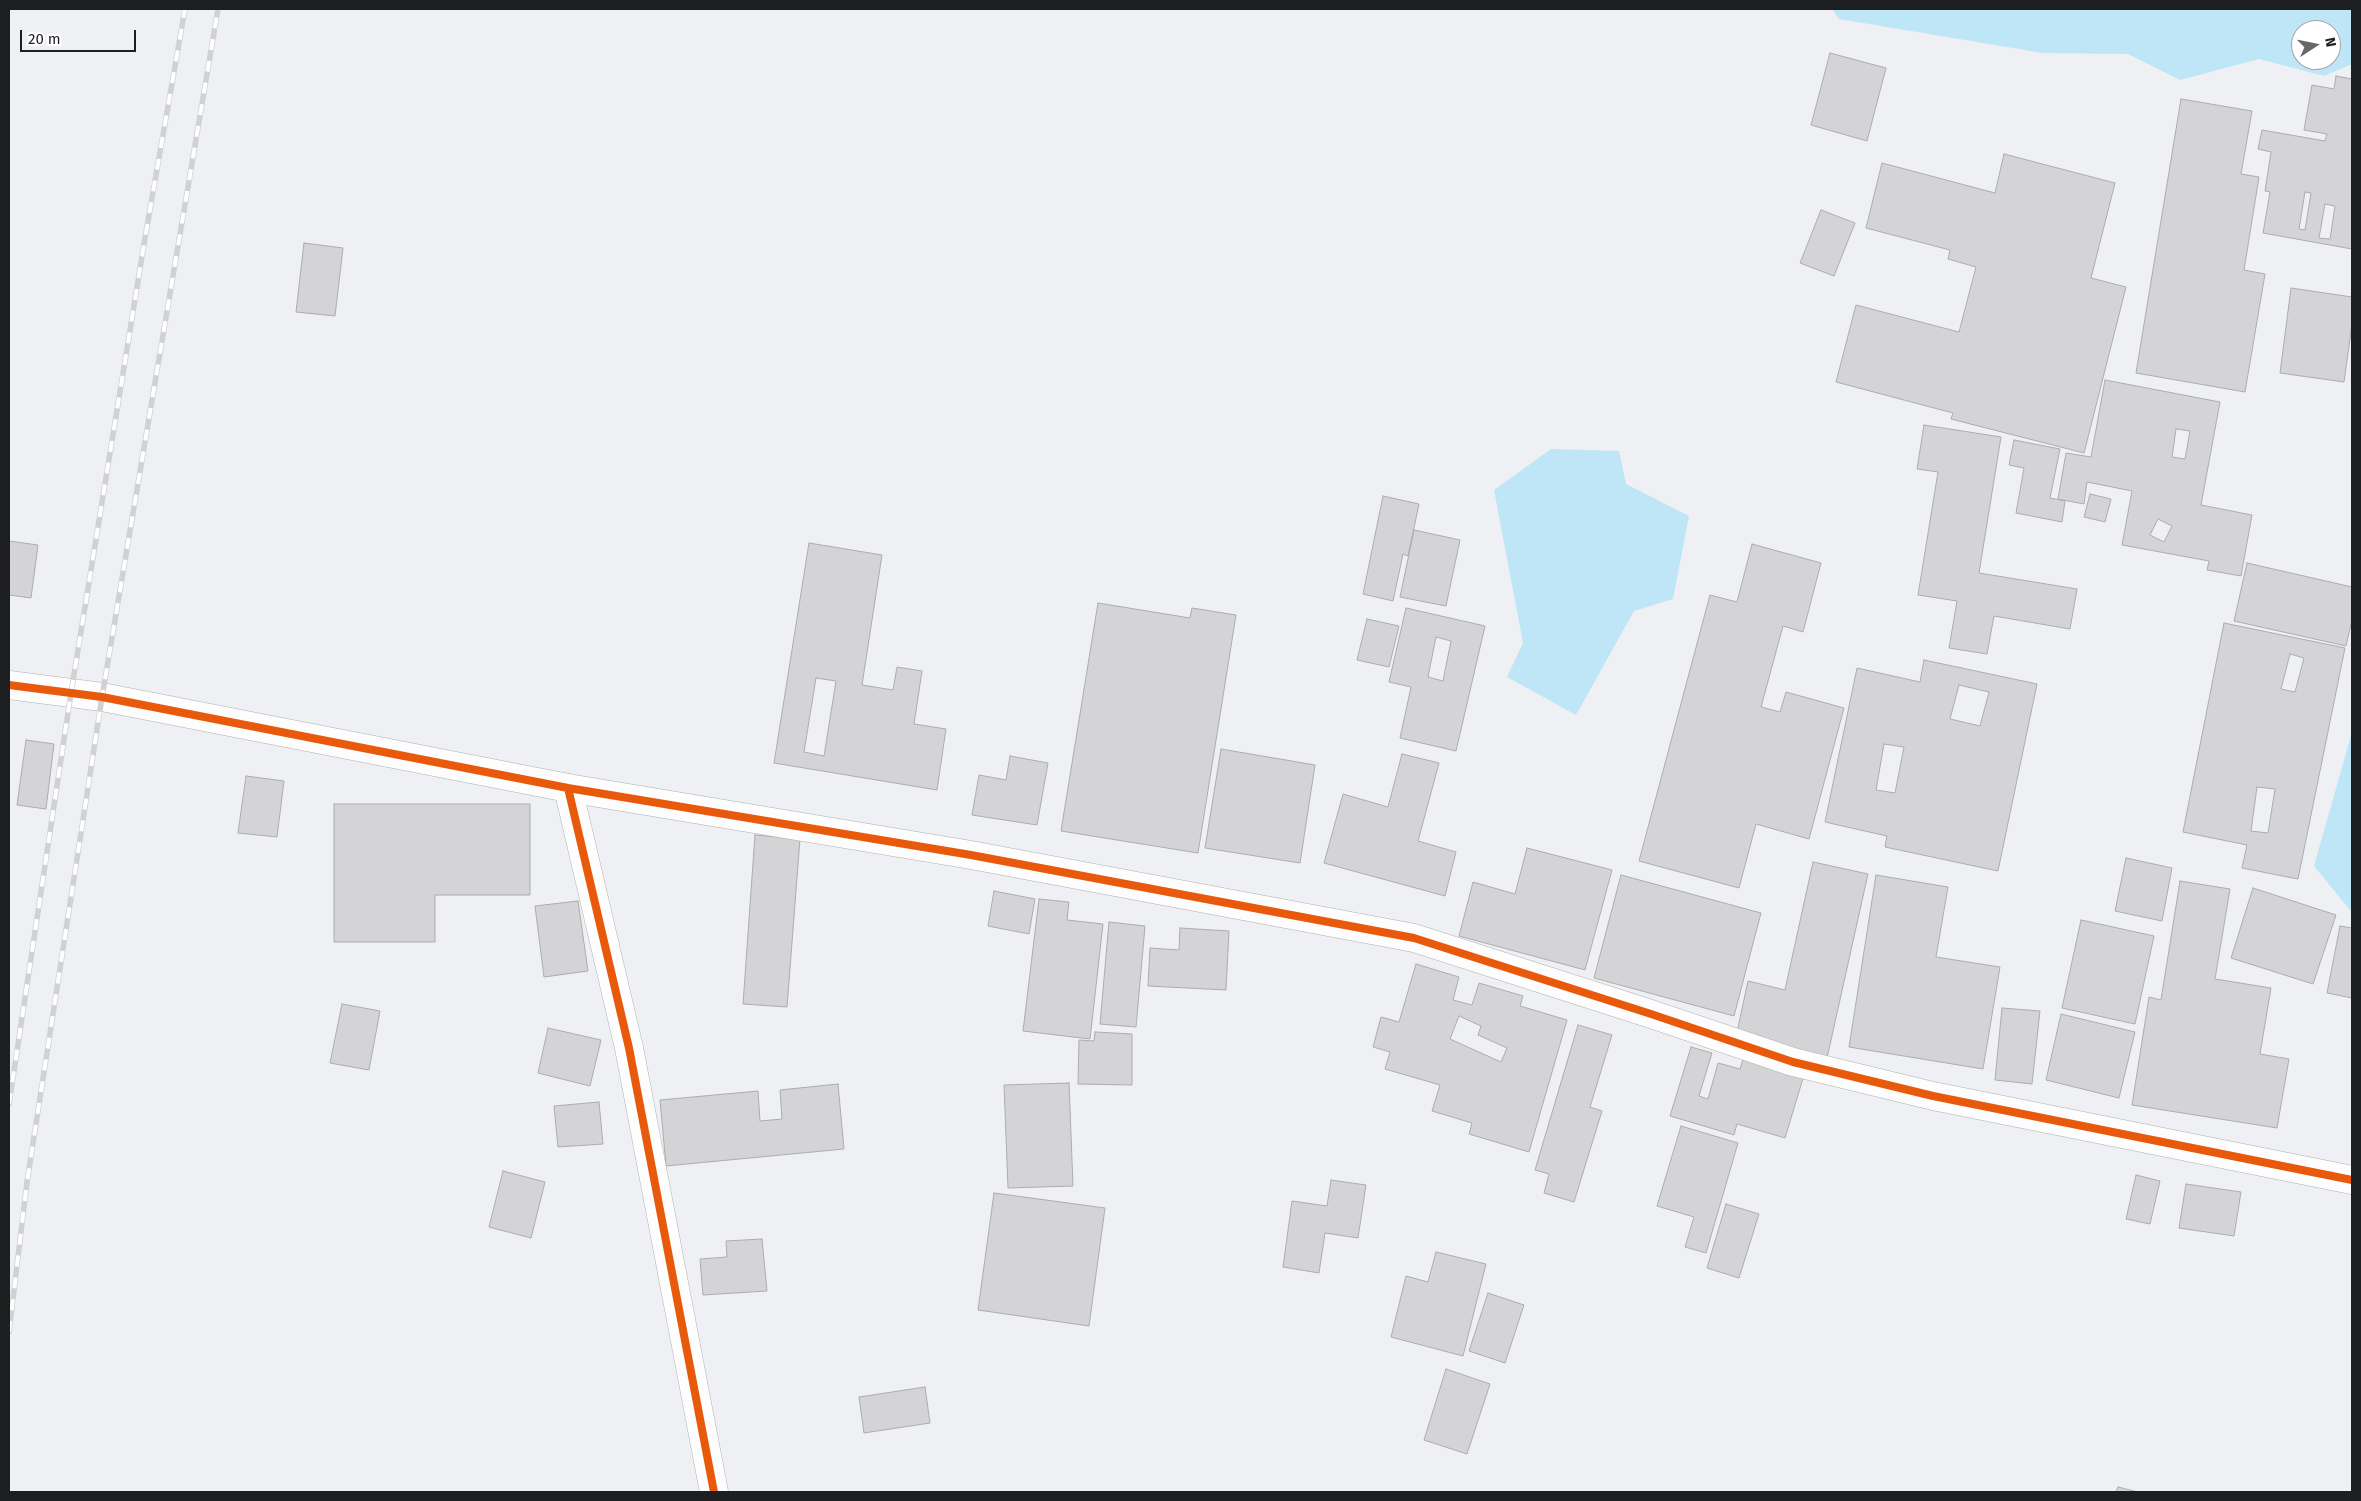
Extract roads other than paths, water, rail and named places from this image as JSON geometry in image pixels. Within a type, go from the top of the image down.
[{"type":"street","points":[[9,685],[102,697],[568,788],[971,855],[1414,938],[1793,1062],[1932,1096],[2352,1180]]},
{"type":"street","points":[[568,788],[628,1048],[714,1492]]},
{"type":"water","points":[[1832,9],[2352,9],[2352,64],[2341,69],[2341,20],[2291,20],[2291,67],[2259,59],[2180,80],[2128,54],[2043,53],[1839,19]]},
{"type":"water","points":[[2301,70],[2338,70],[2324,76]]},
{"type":"water","points":[[1551,449],[1619,451],[1626,484],[1689,516],[1673,599],[1634,611],[1576,715],[1507,677],[1523,643],[1494,490]]},
{"type":"water","points":[[2352,732],[2352,909],[2350,910],[2314,866]]},
{"type":"railway","points":[[9,1104],[71,693],[145,238],[185,9]]},
{"type":"railway","points":[[9,1332],[27,1182],[102,697],[218,9]]}]
